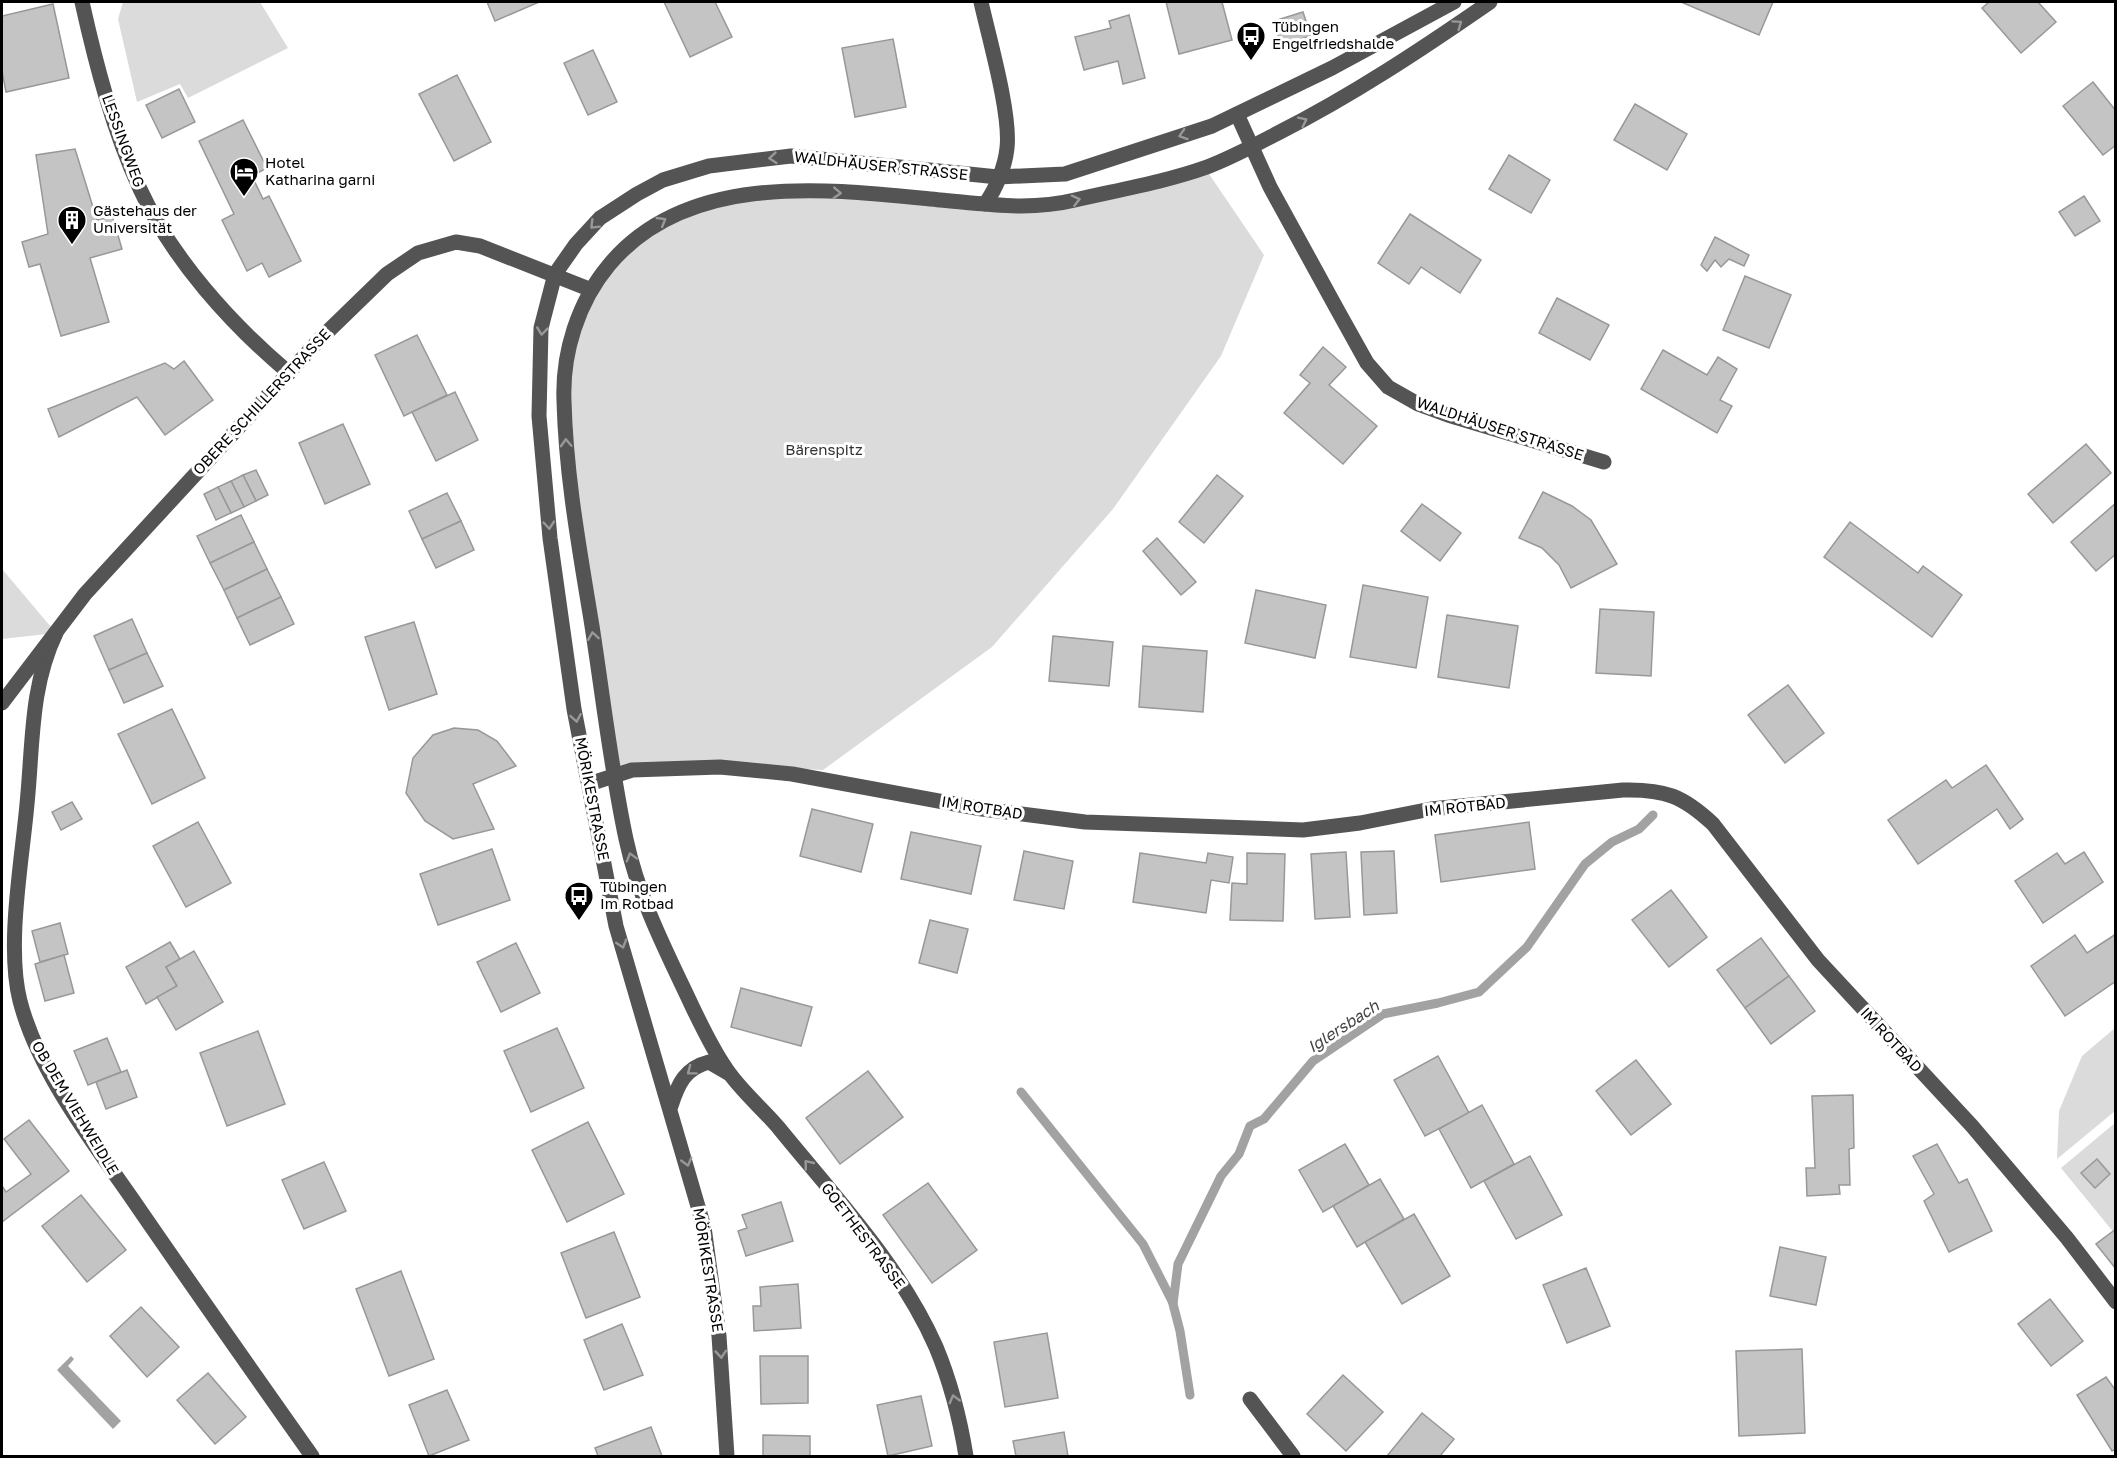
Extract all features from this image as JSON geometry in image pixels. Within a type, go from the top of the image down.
[{"type":"street","name":"LESSINGWEG","points":[[82,2],[95,63],[140,190],[194,274],[265,352],[289,373]]},
{"type":"street","points":[[981,2],[1004,113],[1007,148],[994,192],[985,204]]},
{"type":"street","name":"WALDHÄUSER STRASSE","points":[[555,274],[576,244],[600,218],[663,180],[710,166],[791,156],[998,177],[1065,174],[1212,126],[1332,68],[1454,2]]},
{"type":"street","name":"WALDHÄUSER STRASSE","points":[[589,290],[615,258],[639,236],[668,217],[695,205],[737,196],[825,192],[1018,207],[1070,202],[1205,168],[1315,115],[1375,79],[1490,2]]},
{"type":"street","name":"WALDHÄUSER STRASSE","points":[[1238,114],[1251,147],[1289,223],[1367,363],[1388,387],[1418,404],[1448,415],[1604,462]]},
{"type":"street","points":[[998,177],[1009,198],[1018,207]]},
{"type":"street","name":"OBERE SCHILLERSTRASSE","points":[[2,704],[92,587],[348,310],[387,274],[418,253],[437,245],[456,242],[480,246],[555,274],[589,290]]},
{"type":"street","name":"MÖRIKESTRASSE","points":[[555,274],[541,328],[539,416],[550,538],[574,709],[616,926],[671,1106],[704,1227],[719,1336],[727,1456]]},
{"type":"street","name":"MÖRIKESTRASSE","points":[[589,290],[564,368],[563,398],[572,505],[614,777]]},
{"type":"street","name":"OB DEM VIEHWEIDLE","points":[[56,633],[43,664],[35,706],[17,920],[15,964],[20,999],[31,1033],[78,1117],[215,1320],[312,1456]]},
{"type":"street","name":"IM ROTBAD","points":[[588,784],[632,770],[668,768],[758,770],[982,809],[1084,822],[1241,830],[1303,830],[1431,809],[1623,790],[1649,789],[1673,794],[1693,805],[1713,824],[1818,960],[2022,1183],[2115,1302]]},
{"type":"street","name":"GOETHESTRASSE","points":[[614,777],[640,891],[658,935],[705,1034],[728,1073],[759,1104],[886,1263],[910,1299],[934,1343],[950,1382],[966,1456]]},
{"type":"street","name":"GOETHESTRASSE","points":[[671,1106],[683,1077],[696,1065],[709,1062],[728,1073]]},
{"type":"street","points":[[1250,1399],[1293,1456]]},
{"type":"green space","points":[[123,2],[260,2],[288,48],[188,98],[180,84],[137,102],[118,19]]},
{"type":"green space","name":"Bärenspitz","points":[[1205,168],[1264,255],[1221,356],[1113,509],[992,647],[823,770],[723,764],[614,777],[567,468],[573,335],[615,258],[639,236],[737,196],[1074,206]]},
{"type":"green space","points":[[2,569],[56,633],[2,639]]},
{"type":"green space","points":[[2115,1028],[2115,1111],[2057,1159],[2059,1111],[2082,1056]]},
{"type":"green space","points":[[2115,1123],[2115,1234],[2061,1168]]},
{"type":"shaded area","points":[[71,1356],[74,1359],[68,1366],[121,1421],[113,1429],[57,1370]]},
{"type":"building","points":[[487,2],[539,2],[495,21]]},
{"type":"building","points":[[664,2],[715,2],[732,37],[690,57]]},
{"type":"building","points":[[1166,2],[1222,2],[1232,40],[1179,54]]},
{"type":"building","points":[[1681,2],[1773,2],[1759,35]]},
{"type":"building","points":[[1989,2],[2038,2],[2056,22],[2021,53],[1982,8]]},
{"type":"building","points":[[53,4],[69,78],[6,92],[2,71],[2,16]]},
{"type":"building","points":[[1303,12],[1311,36],[1281,45],[1274,21]]},
{"type":"building","points":[[1129,15],[1145,78],[1123,84],[1118,61],[1084,70],[1075,37],[1111,28],[1109,21]]},
{"type":"building","points":[[893,39],[906,107],[855,117],[842,48]]},
{"type":"building","points":[[593,50],[617,102],[588,115],[564,63]]},
{"type":"building","points":[[457,75],[491,142],[454,161],[419,94]]},
{"type":"building","points":[[2093,82],[2116,111],[2116,145],[2103,155],[2063,106]]},
{"type":"building","points":[[179,89],[195,122],[162,138],[146,105]]},
{"type":"building","points":[[1635,104],[1687,134],[1667,170],[1614,140]]},
{"type":"building","name":"Hotel Katharina garni","points":[[243,120],[267,168],[252,176],[263,199],[269,196],[301,261],[269,277],[262,263],[247,271],[222,220],[234,214],[199,141]]},
{"type":"building","name":"Gästehaus der Universität","points":[[75,149],[97,220],[112,215],[122,249],[90,258],[109,322],[61,336],[40,264],[29,267],[22,242],[48,234],[36,155]]},
{"type":"building","points":[[1509,155],[1550,180],[1531,213],[1489,189]]},
{"type":"building","points":[[2084,196],[2100,221],[2075,236],[2059,212]]},
{"type":"building","points":[[1410,214],[1481,260],[1460,293],[1421,267],[1409,284],[1378,263]]},
{"type":"building","points":[[1715,237],[1749,255],[1744,266],[1729,259],[1721,267],[1715,260],[1707,271],[1701,265]]},
{"type":"building","points":[[1745,276],[1791,295],[1769,348],[1723,330]]},
{"type":"building","points":[[1557,298],[1609,325],[1590,360],[1539,333]]},
{"type":"building","points":[[417,335],[447,395],[404,416],[375,355]]},
{"type":"building","points":[[1323,347],[1346,367],[1329,385],[1377,426],[1343,464],[1284,413],[1310,383],[1300,375]]},
{"type":"building","points":[[1663,350],[1707,375],[1718,357],[1737,369],[1720,400],[1732,406],[1717,433],[1641,389]]},
{"type":"building","points":[[184,361],[213,400],[165,435],[137,397],[59,437],[48,409],[165,363],[174,369]]},
{"type":"building","points":[[455,392],[478,440],[436,461],[412,412]]},
{"type":"building","points":[[343,424],[370,484],[325,504],[299,443]]},
{"type":"building","points":[[2086,444],[2111,473],[2053,523],[2028,494]]},
{"type":"building","points":[[256,470],[268,495],[256,501],[243,475]]},
{"type":"building","points":[[243,475],[256,501],[244,507],[231,481]]},
{"type":"building","points":[[1217,475],[1243,496],[1204,543],[1179,522]]},
{"type":"building","points":[[231,481],[244,507],[231,513],[218,487]]},
{"type":"building","points":[[218,487],[231,513],[216,520],[204,494]]},
{"type":"building","points":[[1543,492],[1572,506],[1591,520],[1617,564],[1571,588],[1559,565],[1542,548],[1519,538]]},
{"type":"building","points":[[447,493],[461,521],[422,539],[409,511]]},
{"type":"building","points":[[2116,503],[2116,554],[2096,571],[2071,542]]},
{"type":"building","points":[[1422,504],[1461,533],[1440,561],[1401,531]]},
{"type":"building","points":[[241,515],[254,542],[210,563],[197,536]]},
{"type":"building","points":[[461,521],[474,550],[436,568],[422,539]]},
{"type":"building","points":[[1850,522],[1918,573],[1923,566],[1962,595],[1932,637],[1824,557]]},
{"type":"building","points":[[1157,538],[1196,582],[1181,595],[1143,551]]},
{"type":"building","points":[[254,542],[267,569],[224,590],[210,563]]},
{"type":"building","points":[[267,569],[281,597],[237,618],[224,590]]},
{"type":"building","points":[[1363,585],[1428,597],[1416,668],[1350,657]]},
{"type":"building","points":[[1256,590],[1326,605],[1315,658],[1245,643]]},
{"type":"building","points":[[281,597],[294,624],[250,645],[237,618]]},
{"type":"building","points":[[1600,609],[1654,612],[1651,676],[1596,673]]},
{"type":"building","points":[[1447,615],[1518,626],[1509,688],[1438,677]]},
{"type":"building","points":[[132,619],[147,653],[109,670],[94,636]]},
{"type":"building","points":[[414,622],[437,694],[389,710],[365,637]]},
{"type":"building","points":[[1053,636],[1113,642],[1109,686],[1049,681]]},
{"type":"building","points":[[1143,646],[1207,651],[1203,712],[1139,707]]},
{"type":"building","points":[[147,653],[163,686],[124,703],[109,670]]},
{"type":"building","points":[[1788,685],[1824,733],[1785,763],[1748,715]]},
{"type":"building","points":[[172,709],[205,778],[152,804],[118,734]]},
{"type":"building","points":[[454,728],[478,730],[497,741],[516,766],[473,784],[494,829],[453,839],[425,821],[406,793],[413,758],[433,735]]},
{"type":"building","points":[[1986,765],[2023,819],[2010,829],[1997,809],[1918,864],[1888,820],[1946,780],[1952,788]]},
{"type":"building","points":[[72,802],[82,819],[61,830],[52,812]]},
{"type":"building","points":[[812,809],[873,824],[861,872],[800,856]]},
{"type":"building","points":[[198,822],[231,883],[186,907],[153,846]]},
{"type":"building","points":[[1529,822],[1535,869],[1441,882],[1435,835]]},
{"type":"building","points":[[911,832],[981,846],[971,894],[901,879]]},
{"type":"building","points":[[492,849],[510,900],[438,925],[420,874]]},
{"type":"building","points":[[1024,851],[1073,861],[1064,909],[1014,900]]},
{"type":"building","points":[[1394,851],[1397,913],[1364,915],[1361,852]]},
{"type":"building","points":[[1346,852],[1350,917],[1315,919],[1311,854]]},
{"type":"building","points":[[2084,852],[2103,882],[2043,923],[2015,881],[2057,853],[2065,864]]},
{"type":"building","points":[[1140,853],[1206,863],[1208,853],[1233,857],[1229,883],[1211,880],[1206,913],[1133,902]]},
{"type":"building","points":[[1247,853],[1285,854],[1283,921],[1230,920],[1232,883],[1247,884]]},
{"type":"building","points":[[1671,890],[1707,937],[1669,967],[1632,920]]},
{"type":"building","points":[[930,920],[968,929],[957,973],[919,963]]},
{"type":"building","points":[[60,923],[68,954],[40,962],[32,931]]},
{"type":"building","points":[[2116,934],[2116,981],[2065,1016],[2031,966],[2075,935],[2087,953]]},
{"type":"building","points":[[1761,938],[1789,976],[1745,1008],[1717,970]]},
{"type":"building","points":[[170,942],[180,959],[166,967],[177,986],[146,1004],[126,967]]},
{"type":"building","points":[[516,943],[540,993],[501,1012],[477,962]]},
{"type":"building","points":[[194,951],[223,1002],[176,1030],[157,997],[177,986],[166,967]]},
{"type":"building","points":[[64,955],[74,993],[45,1001],[35,964]]},
{"type":"building","points":[[1789,976],[1815,1011],[1771,1044],[1745,1008]]},
{"type":"building","points":[[741,988],[812,1007],[801,1046],[731,1027]]},
{"type":"building","points":[[557,1028],[584,1088],[531,1112],[504,1051]]},
{"type":"building","points":[[258,1031],[285,1104],[227,1126],[200,1053]]},
{"type":"building","points":[[107,1038],[121,1072],[88,1085],[74,1051]]},
{"type":"building","points":[[1438,1056],[1469,1113],[1425,1136],[1394,1080]]},
{"type":"building","points":[[1636,1060],[1671,1104],[1631,1135],[1596,1091]]},
{"type":"building","points":[[127,1070],[137,1097],[106,1109],[96,1082]]},
{"type":"building","points":[[868,1071],[903,1117],[840,1164],[806,1118]]},
{"type":"building","points":[[1853,1095],[1854,1148],[1849,1149],[1850,1185],[1839,1185],[1840,1194],[1807,1196],[1806,1168],[1815,1168],[1812,1096]]},
{"type":"building","points":[[1482,1105],[1514,1164],[1471,1188],[1439,1129]]},
{"type":"building","points":[[29,1120],[69,1171],[2,1222],[2,1186],[6,1192],[31,1174],[4,1139]]},
{"type":"building","points":[[588,1122],[624,1194],[567,1222],[532,1150]]},
{"type":"building","points":[[1345,1144],[1369,1185],[1323,1212],[1299,1170]]},
{"type":"building","points":[[1937,1144],[1959,1183],[1967,1179],[1992,1231],[1949,1252],[1924,1201],[1934,1194],[1913,1156]]},
{"type":"building","points":[[1530,1156],[1562,1215],[1516,1239],[1484,1181]]},
{"type":"building","points":[[2097,1159],[2110,1174],[2095,1188],[2081,1173]]},
{"type":"building","points":[[324,1162],[346,1211],[304,1229],[282,1180]]},
{"type":"building","points":[[1380,1179],[1404,1219],[1357,1247],[1333,1206]]},
{"type":"building","points":[[928,1183],[977,1250],[932,1283],[883,1215]]},
{"type":"building","points":[[81,1195],[126,1250],[87,1282],[42,1226]]},
{"type":"building","points":[[781,1202],[793,1241],[746,1256],[738,1231],[747,1228],[742,1215]]},
{"type":"building","points":[[1414,1214],[1450,1276],[1402,1304],[1365,1242]]},
{"type":"building","points":[[2116,1229],[2116,1269],[2096,1244]]},
{"type":"building","points":[[614,1232],[640,1297],[586,1318],[561,1253]]},
{"type":"building","points":[[1780,1247],[1826,1257],[1816,1305],[1770,1296]]},
{"type":"building","points":[[1586,1268],[1610,1326],[1567,1343],[1543,1285]]},
{"type":"building","points":[[401,1271],[434,1359],[389,1376],[356,1289]]},
{"type":"building","points":[[798,1284],[801,1328],[754,1331],[753,1306],[761,1306],[760,1287]]},
{"type":"building","points":[[2050,1299],[2083,1341],[2051,1366],[2018,1324]]},
{"type":"building","points":[[141,1307],[179,1347],[147,1377],[110,1336]]},
{"type":"building","points":[[622,1324],[643,1375],[604,1390],[584,1340]]},
{"type":"building","points":[[1047,1333],[1058,1398],[1005,1407],[994,1342]]},
{"type":"building","points":[[1802,1349],[1805,1433],[1739,1436],[1736,1351]]},
{"type":"building","points":[[760,1356],[808,1356],[808,1403],[761,1404]]},
{"type":"building","points":[[208,1373],[246,1417],[215,1444],[177,1400]]},
{"type":"building","points":[[1343,1375],[1383,1412],[1346,1451],[1307,1414]]},
{"type":"building","points":[[2106,1377],[2116,1391],[2116,1449],[2112,1451],[2077,1395]]},
{"type":"building","points":[[447,1390],[469,1440],[429,1456],[409,1405]]},
{"type":"building","points":[[921,1396],[932,1446],[888,1456],[877,1405]]},
{"type":"building","points":[[1422,1413],[1454,1439],[1440,1456],[1387,1456]]},
{"type":"building","points":[[651,1427],[662,1456],[598,1456],[595,1448]]},
{"type":"building","points":[[1064,1432],[1068,1456],[1016,1456],[1013,1441]]},
{"type":"building","points":[[763,1435],[810,1436],[810,1456],[763,1456]]},
{"type":"waterway","name":"Iglersbach","points":[[1190,1395],[1180,1331],[1173,1304],[1178,1264],[1221,1176],[1239,1154],[1250,1126],[1264,1119],[1313,1061],[1383,1014],[1479,992],[1527,947],[1585,864],[1612,842],[1639,829],[1653,815]]},
{"type":"waterway","points":[[1021,1092],[1143,1244],[1173,1303]]},
{"type":"place","name":"Tübingen Engelfriedshalde","points":[[1251,62]]},
{"type":"place","name":"Hotel Katharina garni","points":[[244,198]]},
{"type":"place","name":"Gästehaus der Universität","points":[[72,246]]},
{"type":"place","name":"Tübingen Im Rotbad","points":[[579,922]]}]
